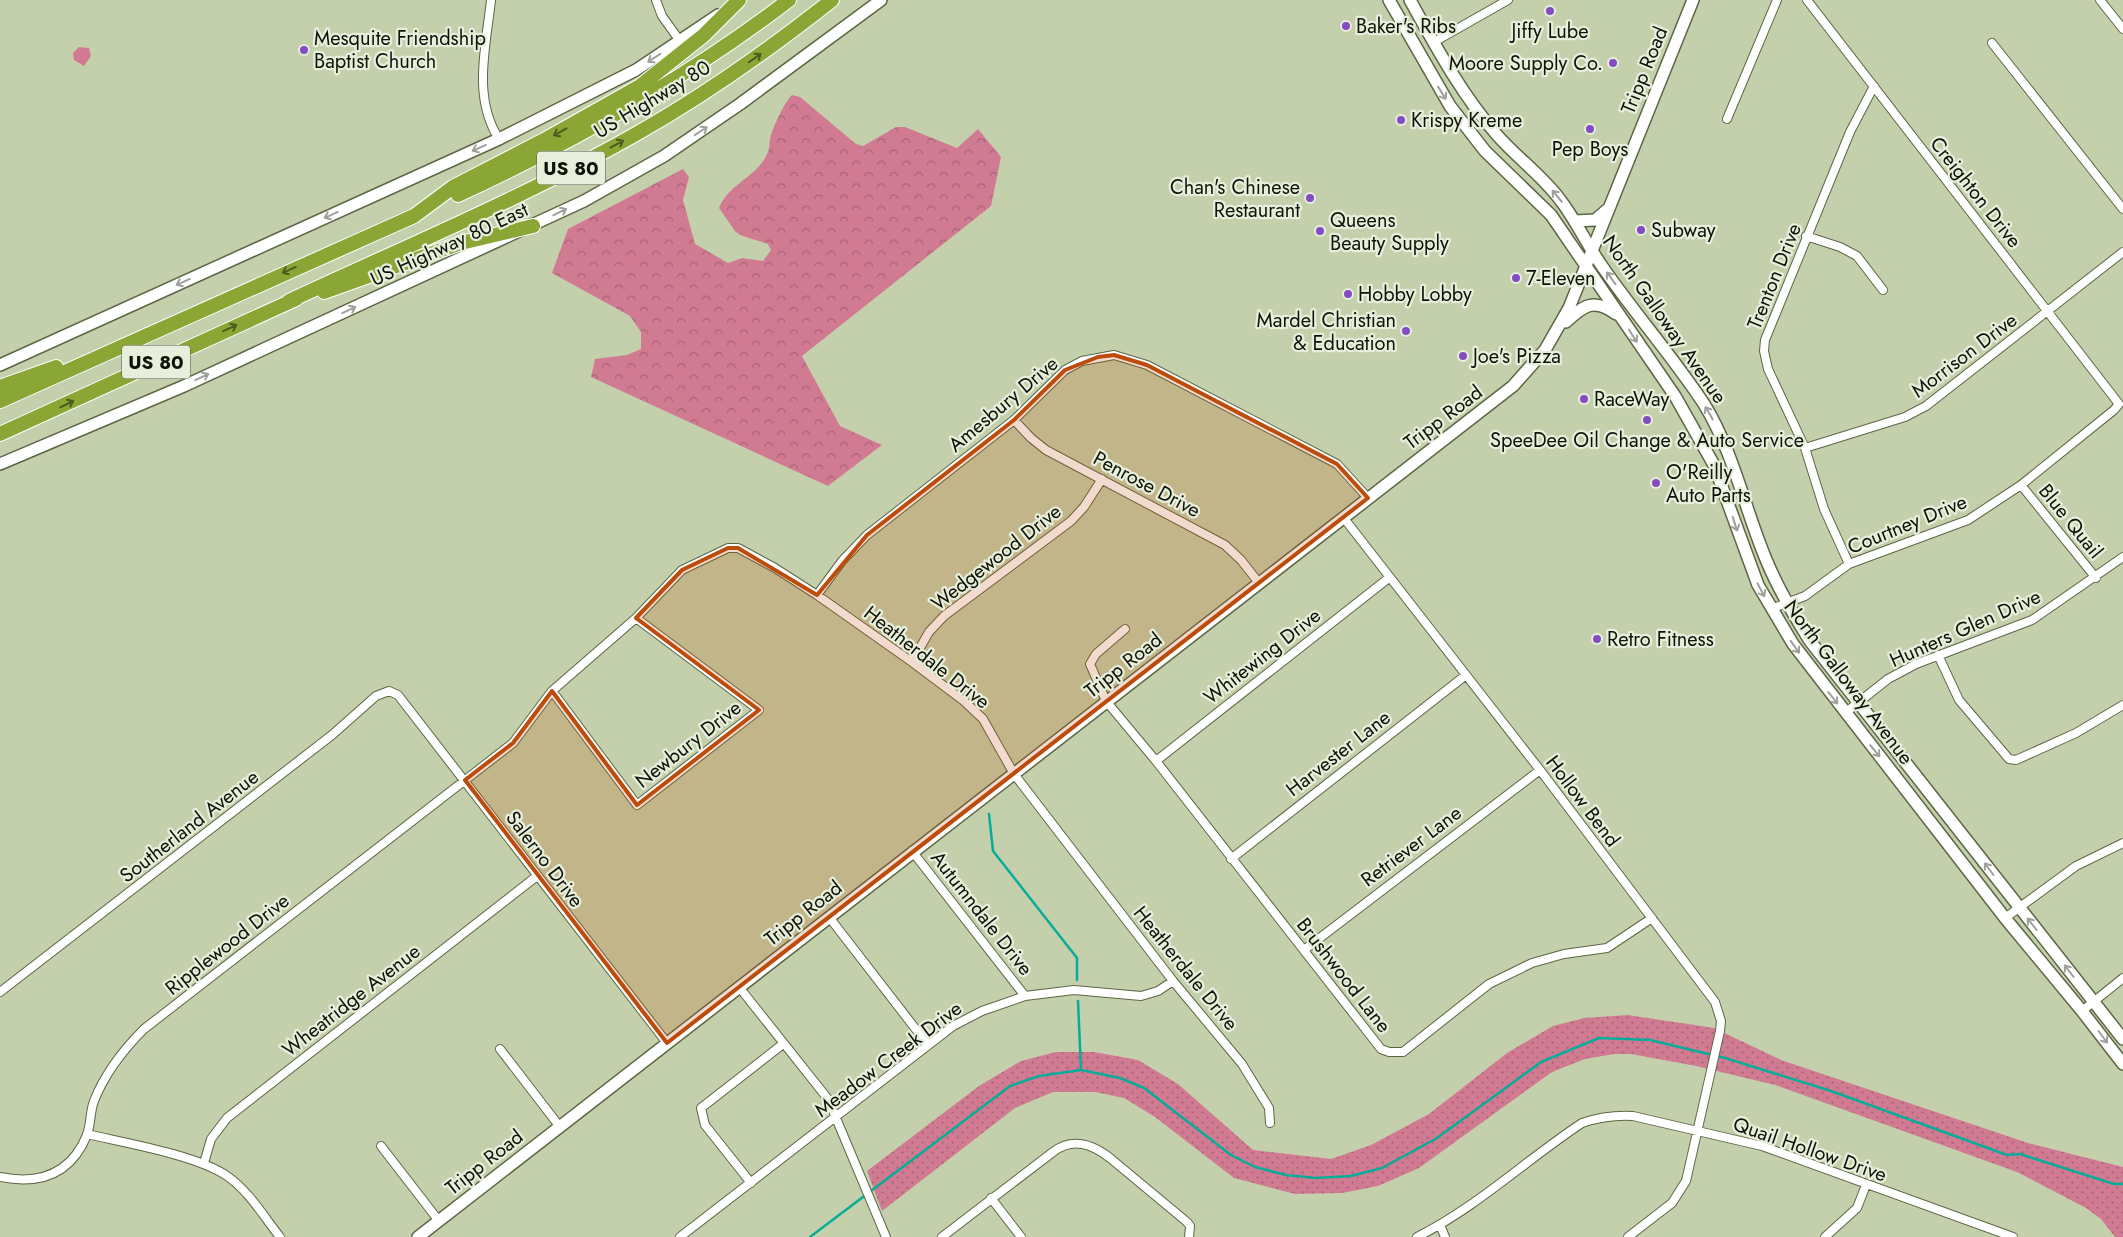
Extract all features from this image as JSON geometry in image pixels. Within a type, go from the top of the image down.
[{"type":"highway","points":[[414,216],[453,187],[544,140],[640,86],[704,35],[738,0]]},
{"type":"highway","name":"US Highway 80","points":[[414,216],[561,146],[617,115],[699,65],[789,0]]},
{"type":"highway","name":"US Highway 80","points":[[289,301],[557,176],[636,134],[712,88],[832,0]]},
{"type":"highway","name":"US 80","points":[[0,401],[414,216]]},
{"type":"highway","points":[[289,301],[342,287],[405,262],[461,243],[533,226]]},
{"type":"highway","name":"US 80","points":[[0,434],[289,301]]},
{"type":"highway","points":[[0,387],[63,364],[98,357]]},
{"type":"highway","points":[[0,441],[23,424]]},
{"type":"main road","points":[[0,365],[499,139],[628,74],[680,41],[738,0]]},
{"type":"main road","name":"US Highway 80 East","points":[[0,464],[184,386],[584,201],[664,156],[740,104],[881,0]]},
{"type":"main road","name":"North Galloway Avenue","points":[[1389,0],[1450,106],[1485,150],[1550,215],[1691,422],[1714,466],[1746,559],[1771,609],[1793,644],[2006,918],[2123,1064]]},
{"type":"main road","name":"North Galloway Avenue","points":[[1410,0],[1463,89],[1494,131],[1549,186],[1575,221],[1592,252],[1684,375],[1712,417],[1742,490],[1764,556],[1786,604],[1810,641],[2123,1039]]},
{"type":"main road","name":"Tripp Road","points":[[418,1237],[912,851],[1014,774],[1513,386],[1544,350],[1569,308],[1693,0]]},
{"type":"main road","points":[[1406,31],[1422,22]]},
{"type":"main road","points":[[1417,51],[1434,42]]},
{"type":"main road","points":[[1575,221],[1595,220],[1610,208]]},
{"type":"main road","points":[[1557,330],[1580,309],[1589,305],[1608,307],[1621,318]]},
{"type":"main road","points":[[1725,495],[1742,490]]},
{"type":"street","points":[[491,0],[482,86],[484,107],[489,124],[499,139]]},
{"type":"street","points":[[656,0],[662,16],[680,41]]},
{"type":"street","points":[[1434,42],[1508,0]]},
{"type":"street","points":[[1727,119],[1777,0]]},
{"type":"street","name":"Creighton Drive","points":[[1807,0],[2119,404]]},
{"type":"street","points":[[2100,0],[2123,29]]},
{"type":"street","points":[[1992,43],[2123,209]]},
{"type":"street","name":"Trenton Drive","points":[[1849,564],[1824,509],[1805,448],[1768,369],[1764,351],[1765,340],[1806,236],[1850,132],[1874,86]]},
{"type":"street","points":[[1806,236],[1840,247],[1857,256],[1883,290]]},
{"type":"street","name":"Morrison Drive","points":[[1805,448],[1904,417],[1926,406],[2123,252]]},
{"type":"street","name":"Amesbury Drive","points":[[817,594],[842,561],[867,535],[1014,420],[1065,370],[1082,361],[1114,355],[1146,365],[1337,464],[1353,478],[1368,498]]},
{"type":"street","name":"Courtney Drive","points":[[1771,609],[1804,596],[1849,564],[1968,520],[2021,485],[2119,404]]},
{"type":"street","name":"Penrose Drive","points":[[1014,420],[1031,438],[1046,450],[1220,541],[1241,560],[1259,583]]},
{"type":"street","name":"Wedgewood Drive","points":[[912,662],[929,632],[944,616],[1071,521],[1084,507],[1102,479]]},
{"type":"street","name":"Blue Quail","points":[[2021,485],[2096,578]]},
{"type":"street","name":"Hollow Bend","points":[[1343,517],[1540,770],[1715,1002],[1721,1021],[1718,1039],[1687,1177],[1682,1191],[1672,1203],[1628,1237]]},
{"type":"street","name":"Heatherdale Drive","points":[[513,743],[552,691],[636,618],[682,570],[728,548],[738,548],[817,594],[964,701],[983,719],[1014,774],[1173,981],[1242,1064],[1269,1108],[1270,1123]]},
{"type":"street","name":"Hunters Glen Drive","points":[[1845,713],[1888,679],[1916,664],[2032,620],[2096,578],[2123,557]]},
{"type":"street","name":"Whitewing Drive","points":[[1156,761],[1390,577]]},
{"type":"street","name":"Newbury Drive","points":[[552,691],[638,805],[759,710],[636,618]]},
{"type":"street","name":"Brushwood Lane","points":[[1125,629],[1096,654],[1090,664],[1106,701],[1156,761],[1381,1049],[1396,1053],[1404,1052],[1489,984],[1532,963],[1564,954],[1607,948],[1652,918]]},
{"type":"street","points":[[1938,656],[1959,700],[2009,759],[2016,760],[2076,734],[2123,705]]},
{"type":"street","name":"Harvester Lane","points":[[1231,859],[1466,675]]},
{"type":"street","name":"Southerland Avenue","points":[[0,992],[332,734],[376,696],[388,691],[398,695]]},
{"type":"street","name":"Salerno Drive","points":[[398,695],[667,1043]]},
{"type":"street","name":"Ripplewood Drive","points":[[0,1177],[16,1180],[44,1178],[59,1171],[75,1158],[88,1134],[93,1103],[107,1074],[122,1051],[144,1029],[513,743]]},
{"type":"street","name":"Retriever Lane","points":[[1304,950],[1540,770]]},
{"type":"street","points":[[2006,918],[2076,866],[2123,843]]},
{"type":"street","name":"Autumndale Drive","points":[[912,851],[1025,996]]},
{"type":"street","name":"Wheatridge Avenue","points":[[204,1164],[211,1139],[228,1118],[537,876]]},
{"type":"street","points":[[829,917],[928,1045]]},
{"type":"street","points":[[2082,1011],[2123,978]]},
{"type":"street","name":"Meadow Creek Drive","points":[[680,1237],[953,1026],[982,1011],[1025,996],[1074,990],[1141,996],[1158,991],[1173,981]]},
{"type":"street","points":[[739,987],[783,1044],[818,1085],[836,1118],[886,1237]]},
{"type":"street","points":[[751,1183],[705,1125],[701,1108],[783,1044]]},
{"type":"street","points":[[500,1049],[560,1127]]},
{"type":"street","name":"Quail Hollow Drive","points":[[1417,1237],[1440,1226],[1478,1201],[1582,1123],[1600,1117],[1620,1115],[1698,1130],[1762,1146],[1999,1235],[2013,1237]]},
{"type":"street","points":[[88,1134],[204,1164],[228,1176],[280,1237]]},
{"type":"street","points":[[942,1237],[1057,1149],[1072,1143],[1085,1143],[1098,1148],[1187,1222],[1190,1235]]},
{"type":"street","points":[[381,1146],[439,1221]]},
{"type":"street","points":[[1825,1237],[1858,1208],[1866,1185]]},
{"type":"street","points":[[991,1198],[1021,1237]]},
{"type":"street","points":[[1440,1226],[1445,1237]]},
{"type":"highlighted area","points":[[1114,355],[1147,365],[1337,464],[1368,498],[667,1043],[465,780],[513,743],[552,691],[637,805],[759,710],[636,618],[682,570],[728,548],[738,548],[817,595],[867,535],[1014,420],[1065,370],[1098,357]]},
{"type":"green space","points":[[79,47],[89,48],[91,56],[84,66],[74,60],[73,53]]},
{"type":"green space","points":[[792,95],[800,97],[856,144],[863,146],[896,127],[905,127],[957,148],[978,129],[1001,157],[991,206],[802,356],[840,426],[882,445],[828,486],[591,377],[595,359],[627,355],[641,349],[641,332],[630,316],[552,273],[568,229],[683,169],[689,177],[683,200],[695,244],[728,263],[742,258],[763,261],[771,250],[768,244],[740,235],[719,208],[729,193],[757,169],[762,162],[769,150],[770,139],[776,122]]},
{"type":"green space","points":[[1628,1015],[1714,1028],[1781,1060],[2028,1143],[2123,1167],[2123,1237],[2115,1237],[2101,1219],[2086,1208],[2017,1172],[1775,1085],[1696,1066],[1631,1054],[1614,1054],[1585,1059],[1552,1072],[1419,1168],[1378,1186],[1342,1193],[1295,1194],[1234,1178],[1155,1117],[1124,1098],[1095,1092],[1053,1092],[1015,1108],[882,1211],[867,1171],[979,1086],[1021,1061],[1056,1052],[1094,1052],[1138,1060],[1178,1084],[1253,1150],[1331,1159],[1371,1145],[1429,1114],[1507,1053],[1553,1026],[1584,1018]]},
{"type":"waterway","points":[[989,814],[993,851],[1077,958],[1077,980]]},
{"type":"waterway","points":[[1078,1001],[1081,1070]]},
{"type":"waterway","points":[[810,1237],[1010,1086],[1039,1076],[1081,1070],[1120,1078],[1144,1088],[1231,1155],[1255,1167],[1286,1175],[1316,1178],[1351,1176],[1382,1168],[1437,1138],[1541,1062],[1599,1038],[1650,1040],[1725,1058],[1831,1091],[2007,1155],[2020,1154],[2114,1184],[2123,1184]]},
{"type":"place","name":"Jiffy Lube","points":[[1550,11]]},
{"type":"place","name":"Baker's Ribs","points":[[1346,26]]},
{"type":"place","name":"Mesquite Friendship Baptist Church","points":[[304,50]]},
{"type":"place","name":"Moore Supply Co.","points":[[1613,63]]},
{"type":"place","name":"Krispy Kreme","points":[[1401,120]]},
{"type":"place","name":"Pep Boys","points":[[1590,129]]},
{"type":"place","name":"Chan's Chinese Restaurant","points":[[1310,198]]},
{"type":"place","name":"Subway","points":[[1641,230]]},
{"type":"place","name":"Queens Beauty Supply","points":[[1320,231]]},
{"type":"place","name":"7-Eleven","points":[[1516,278]]},
{"type":"place","name":"Hobby Lobby","points":[[1348,294]]},
{"type":"place","name":"Mardel Christian & Education","points":[[1406,331]]},
{"type":"place","name":"Joe's Pizza","points":[[1463,356]]},
{"type":"place","name":"RaceWay","points":[[1584,399]]},
{"type":"place","name":"SpeeDee Oil Change & Auto Service","points":[[1647,420]]},
{"type":"place","name":"O'Reilly Auto Parts","points":[[1656,483]]},
{"type":"place","name":"Retro Fitness","points":[[1597,639]]}]
